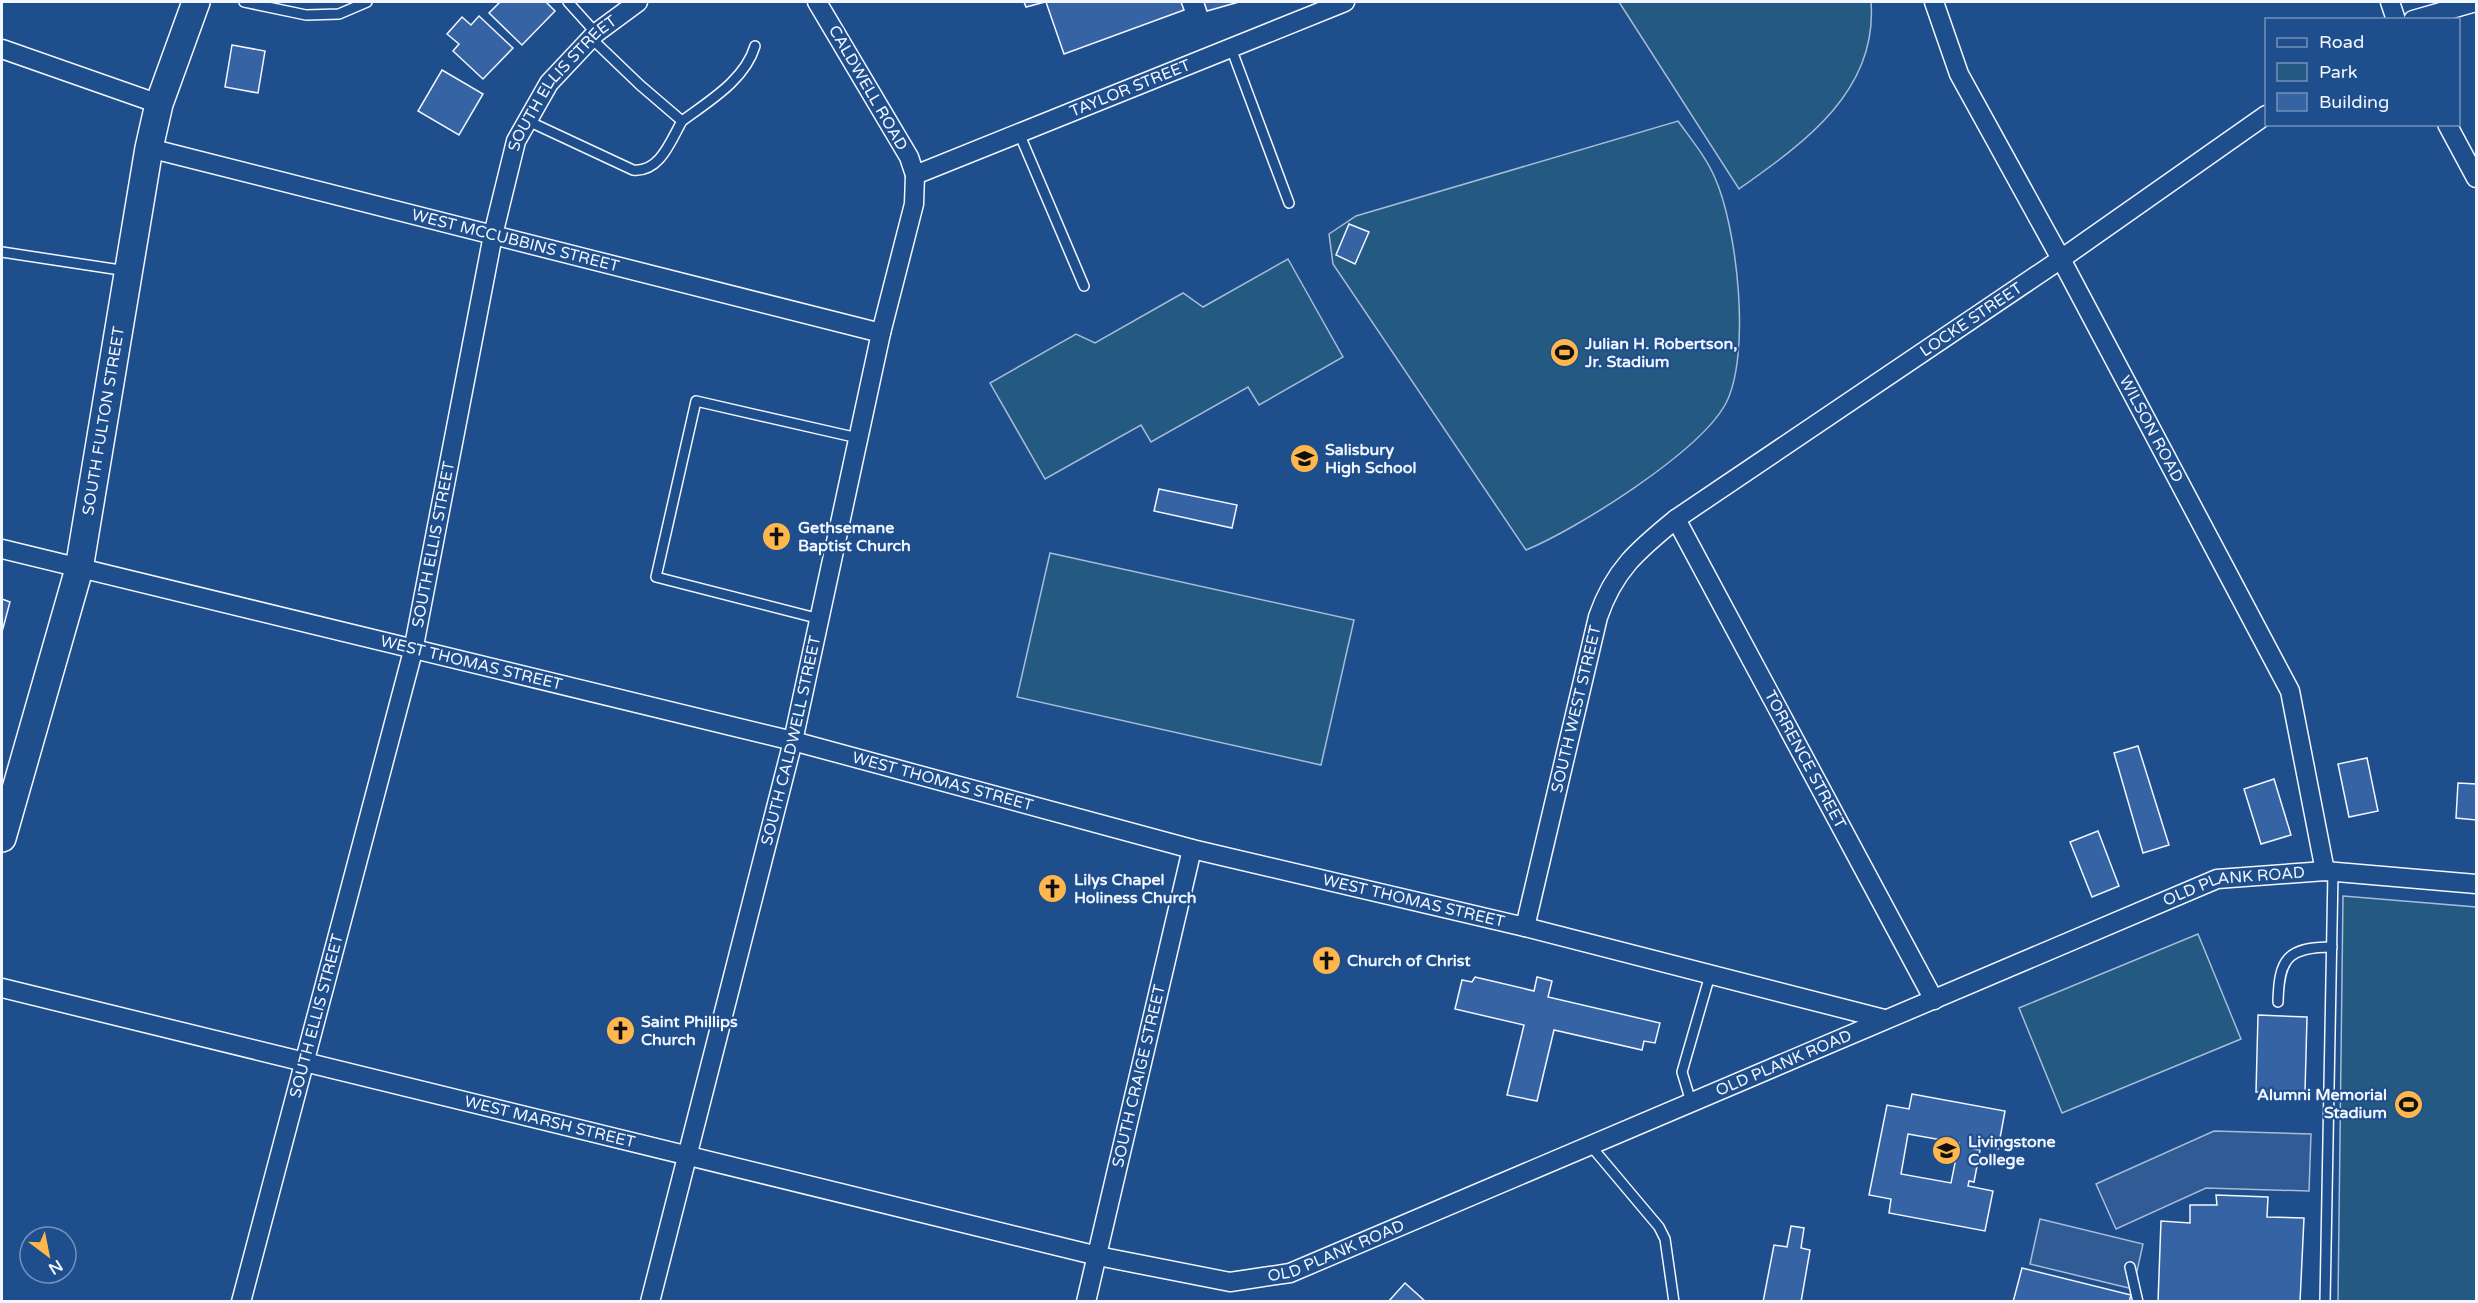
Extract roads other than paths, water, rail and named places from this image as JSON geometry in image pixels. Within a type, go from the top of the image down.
[{"type":"street","name":"SOUTH FULTON STREET","points":[[2,838],[80,569],[149,148],[159,104],[196,2]]},
{"type":"street","name":"SOUTH ELLIS STREET","points":[[241,1302],[413,651],[493,235],[516,141],[549,83],[594,35],[638,2]]},
{"type":"street","name":"CALDWELL ROAD","points":[[817,2],[909,157],[915,175]]},
{"type":"street","name":"TAYLOR STREET","points":[[915,175],[1345,2]]},
{"type":"street","name":"WILSON ROAD","points":[[1934,2],[1959,74],[2061,259],[2290,691],[2329,872]]},
{"type":"street","points":[[2390,2],[2395,18]]},
{"type":"street","points":[[2420,18],[2476,2]]},
{"type":"street","points":[[2,49],[159,104]]},
{"type":"street","name":"LOCKE STREET","points":[[1676,519],[2061,259],[2265,117]]},
{"type":"street","points":[[2448,126],[2476,178]]},
{"type":"street","name":"WEST MCCUBBINS STREET","points":[[149,148],[881,333]]},
{"type":"street","name":"SOUTH CALDWELL STREET","points":[[650,1302],[793,741],[881,333],[914,204],[915,175]]},
{"type":"street","name":"SOUTH WEST STREET","points":[[1525,927],[1598,617],[1607,591],[1635,552],[1676,519]]},
{"type":"street","name":"TORRENCE STREET","points":[[1676,519],[1934,1000]]},
{"type":"street","name":"WEST THOMAS STREET","points":[[2,549],[413,651],[793,741],[1192,849],[1525,927],[1884,1019]]},
{"type":"street","name":"SOUTH CRAIGE STREET","points":[[1086,1302],[1192,849]]},
{"type":"street","name":"OLD PLANK ROAD","points":[[1098,1256],[1230,1282],[1290,1273],[2217,879],[2329,872],[2476,884]]},
{"type":"street","name":"WEST MARSH STREET","points":[[2,988],[1098,1256]]},
{"type":"lane","points":[[244,2],[306,15],[339,14],[367,2]]},
{"type":"lane","points":[[568,2],[594,35],[640,85],[682,121]]},
{"type":"lane","points":[[528,121],[633,170],[642,171],[659,160],[682,121],[736,78],[752,57],[755,46]]},
{"type":"lane","points":[[1231,48],[1289,203]]},
{"type":"lane","points":[[1019,133],[1084,286]]},
{"type":"lane","points":[[2,252],[129,272]]},
{"type":"lane","points":[[820,619],[656,578],[696,400],[858,438]]},
{"type":"lane","points":[[2325,1302],[2332,947],[2329,872]]},
{"type":"lane","points":[[2278,1002],[2280,971],[2292,953],[2310,947],[2332,947]]},
{"type":"lane","points":[[1691,1102],[1682,1072],[1710,975]]},
{"type":"lane","points":[[1590,1145],[1659,1227],[1665,1239],[1674,1302]]},
{"type":"lane","points":[[2130,1267],[2138,1302]]},
{"type":"place","name":"Julian H. Robertson, Jr. Stadium","points":[[1564,353]]},
{"type":"place","name":"Salisbury High School","points":[[1304,459]]},
{"type":"place","name":"Gethsemane Baptist Church","points":[[777,537]]},
{"type":"place","name":"Lilys Chapel Holiness Church","points":[[1053,889]]},
{"type":"place","name":"Church of Christ","points":[[1326,961]]},
{"type":"place","name":"Saint Phillips Church","points":[[620,1031]]},
{"type":"place","name":"Alumni Memorial Stadium","points":[[2408,1104]]},
{"type":"place","name":"Livingstone College","points":[[1947,1151]]}]
